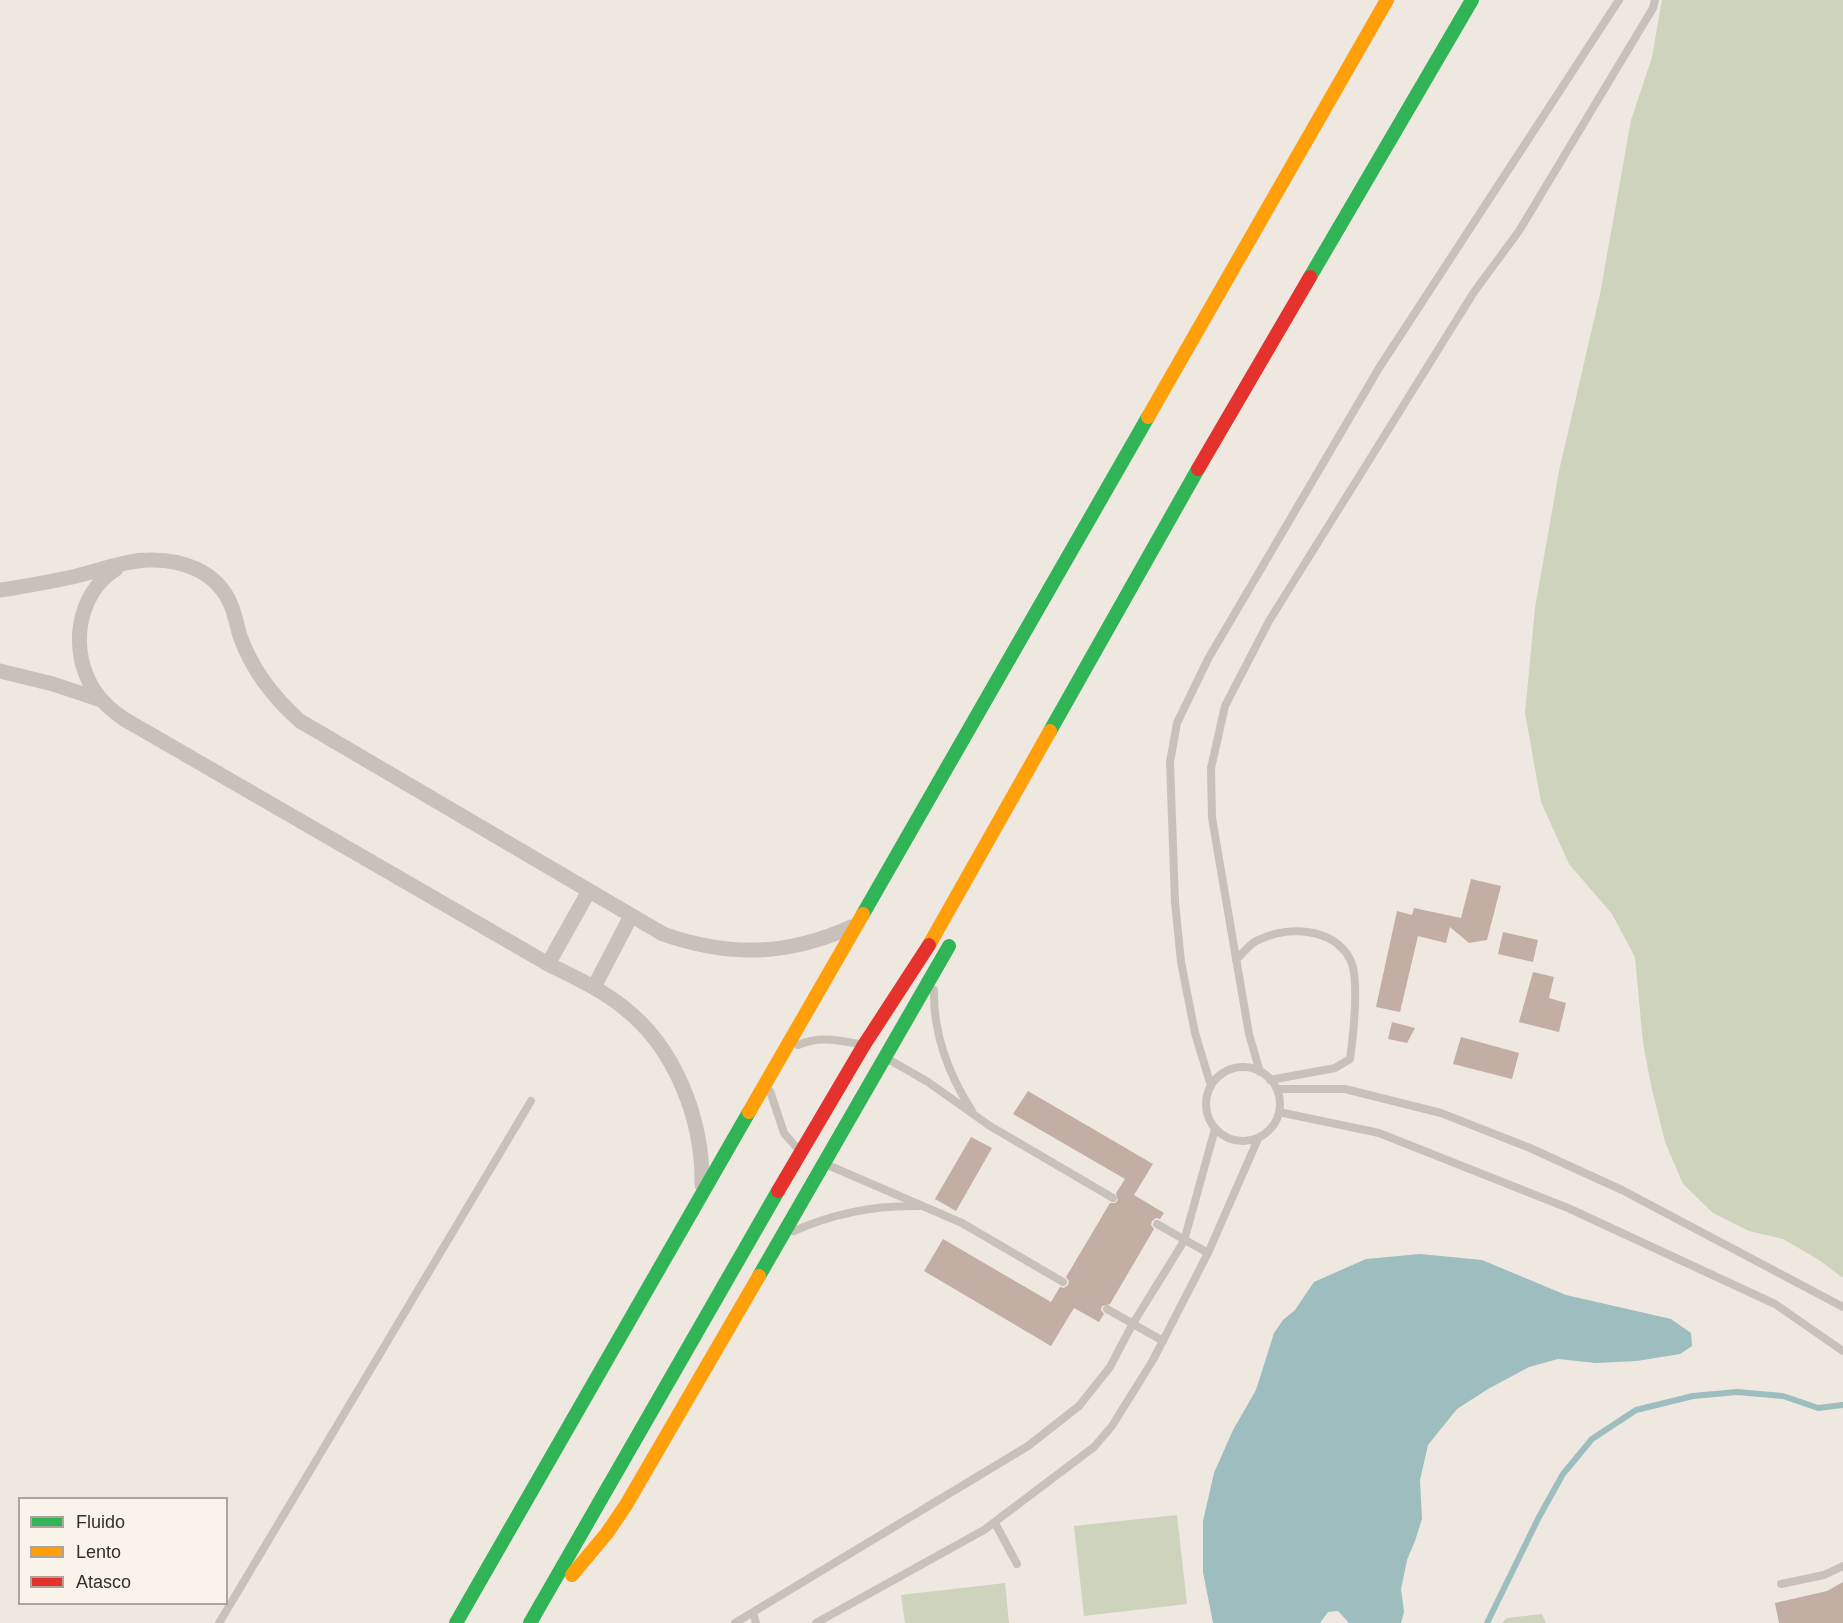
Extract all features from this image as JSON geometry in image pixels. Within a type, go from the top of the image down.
[{"type":"highway","points":[[456,1623],[1387,0]]},
{"type":"highway","points":[[530,1623],[730,1272],[812,1158],[875,1051],[936,933],[1206,455],[1472,0]]},
{"type":"highway","points":[[1202,493],[1206,455]]},
{"type":"highway","points":[[542,1603],[587,1558],[626,1505],[782,1237],[812,1158],[875,1051],[934,973],[958,931]]},
{"type":"street","points":[[0,590],[71,578],[148,560],[175,561],[202,571],[223,591],[230,603],[247,652],[268,688],[300,721],[663,934],[707,947],[754,951],[807,944],[857,925]]},
{"type":"street","points":[[124,565],[103,579],[95,588],[83,611],[80,627],[81,660],[86,675],[101,700],[124,719],[548,964],[594,987],[625,1008],[642,1025],[672,1065],[691,1107],[697,1129],[702,1194]]},
{"type":"street","points":[[0,670],[101,700]]},
{"type":"street","points":[[548,964],[589,891]]},
{"type":"street","points":[[594,987],[632,916]]},
{"type":"lane","points":[[1211,1086],[1195,1033],[1183,972],[1175,902],[1170,762],[1177,723],[1208,659],[1379,368],[1619,0]]},
{"type":"lane","points":[[1260,1072],[1249,1034],[1212,818],[1211,768],[1225,706],[1269,621],[1474,292],[1519,231],[1653,8],[1655,0]]},
{"type":"lane","points":[[1236,960],[1254,942],[1281,932],[1312,932],[1336,941],[1351,960],[1356,980],[1350,1059],[1335,1068],[1285,1075],[1270,1080]]},
{"type":"lane","points":[[934,973],[936,1020],[941,1044],[954,1081],[975,1115]]},
{"type":"lane","points":[[785,1050],[810,1040],[831,1039],[875,1051],[928,1082],[975,1115],[1113,1198]]},
{"type":"lane","points":[[1249,1068],[1260,1072],[1277,1089],[1280,1101],[1275,1123],[1268,1132],[1258,1138],[1235,1141],[1224,1136],[1215,1129],[1206,1108],[1211,1086],[1227,1071],[1249,1068]]},
{"type":"lane","points":[[768,1080],[784,1133],[812,1158],[962,1223],[1063,1282]]},
{"type":"lane","points":[[1277,1089],[1345,1089],[1441,1113],[1530,1148],[1622,1190],[1843,1307]]},
{"type":"lane","points":[[219,1623],[531,1101]]},
{"type":"lane","points":[[1279,1112],[1378,1132],[1568,1208],[1775,1304],[1843,1351]]},
{"type":"lane","points":[[735,1623],[1028,1446],[1079,1406],[1110,1367],[1132,1325],[1184,1241],[1215,1129]]},
{"type":"lane","points":[[816,1623],[984,1530],[1094,1447],[1113,1426],[1163,1341],[1208,1253],[1258,1138]]},
{"type":"lane","points":[[782,1237],[805,1226],[853,1211],[877,1207],[924,1206]]},
{"type":"lane","points":[[1157,1224],[1208,1253]]},
{"type":"lane","points":[[1107,1309],[1163,1341]]},
{"type":"lane","points":[[994,1523],[1017,1564]]},
{"type":"lane","points":[[1781,1584],[1824,1575],[1843,1566]]},
{"type":"lane","points":[[753,1612],[756,1623]]},
{"type":"green space","points":[[1662,0],[1843,0],[1843,1278],[1819,1260],[1783,1239],[1749,1231],[1713,1213],[1683,1184],[1665,1142],[1652,1090],[1643,1043],[1635,957],[1612,914],[1569,864],[1541,802],[1525,713],[1535,608],[1559,471],[1600,294],[1631,120],[1652,57]]},
{"type":"green space","points":[[1177,1515],[1187,1604],[1084,1616],[1074,1526]]},
{"type":"green space","points":[[1005,1583],[1009,1623],[905,1623],[901,1595]]},
{"type":"green space","points":[[1542,1614],[1546,1623],[1502,1623],[1507,1618]]},
{"type":"water","points":[[1420,1254],[1482,1260],[1566,1295],[1671,1319],[1691,1333],[1692,1346],[1680,1354],[1637,1361],[1596,1363],[1558,1359],[1529,1367],[1457,1409],[1428,1445],[1420,1480],[1422,1519],[1407,1560],[1401,1589],[1404,1612],[1401,1623],[1349,1623],[1338,1611],[1328,1612],[1320,1623],[1213,1623],[1203,1572],[1203,1521],[1214,1473],[1233,1430],[1256,1390],[1274,1333],[1283,1320],[1295,1310],[1314,1282],[1366,1259]]},
{"type":"building","points":[[1471,879],[1501,886],[1487,940],[1469,943],[1450,927],[1446,943],[1418,936],[1400,1012],[1376,1007],[1397,911],[1412,915],[1414,908],[1461,918]]},
{"type":"building","points":[[1503,932],[1538,940],[1533,962],[1498,954]]},
{"type":"building","points":[[1533,972],[1554,977],[1549,998],[1566,1003],[1559,1032],[1519,1022]]},
{"type":"building","points":[[1392,1022],[1415,1028],[1407,1043],[1388,1039]]},
{"type":"building","points":[[1461,1037],[1519,1053],[1512,1079],[1453,1064]]},
{"type":"building","points":[[1028,1091],[1153,1164],[1134,1195],[1164,1213],[1160,1219],[1156,1218],[1152,1221],[1151,1225],[1154,1229],[1110,1304],[1102,1306],[1101,1310],[1104,1314],[1099,1322],[1074,1308],[1051,1346],[924,1271],[943,1239],[1051,1302],[1060,1287],[1064,1288],[1068,1285],[1069,1281],[1066,1277],[1110,1203],[1118,1200],[1116,1193],[1125,1179],[1013,1114]]},
{"type":"building","points":[[971,1137],[992,1148],[956,1211],[935,1199]]},
{"type":"building","points":[[1843,1582],[1843,1623],[1779,1623],[1775,1603],[1827,1591]]},
{"type":"waterway","points":[[1487,1623],[1539,1517],[1563,1474],[1592,1439],[1636,1410],[1693,1396],[1737,1392],[1783,1396],[1818,1408],[1843,1405]]},
{"type":"traffic: fast","points":[[1310,277],[1472,0]]},
{"type":"traffic: fast","points":[[863,914],[1148,417]]},
{"type":"traffic: fast","points":[[1050,731],[1198,469]]},
{"type":"traffic: fast","points":[[759,1276],[949,946]]},
{"type":"traffic: fast","points":[[456,1623],[749,1112]]},
{"type":"traffic: fast","points":[[530,1623],[778,1191]]},
{"type":"traffic: slow","points":[[1148,417],[1387,0]]},
{"type":"traffic: slow","points":[[929,945],[1050,731]]},
{"type":"traffic: slow","points":[[749,1112],[863,914]]},
{"type":"traffic: slow","points":[[572,1575],[607,1533],[626,1505],[759,1276]]},
{"type":"traffic: jam","points":[[1198,469],[1310,277]]},
{"type":"traffic: jam","points":[[778,1191],[864,1045],[929,945]]}]
